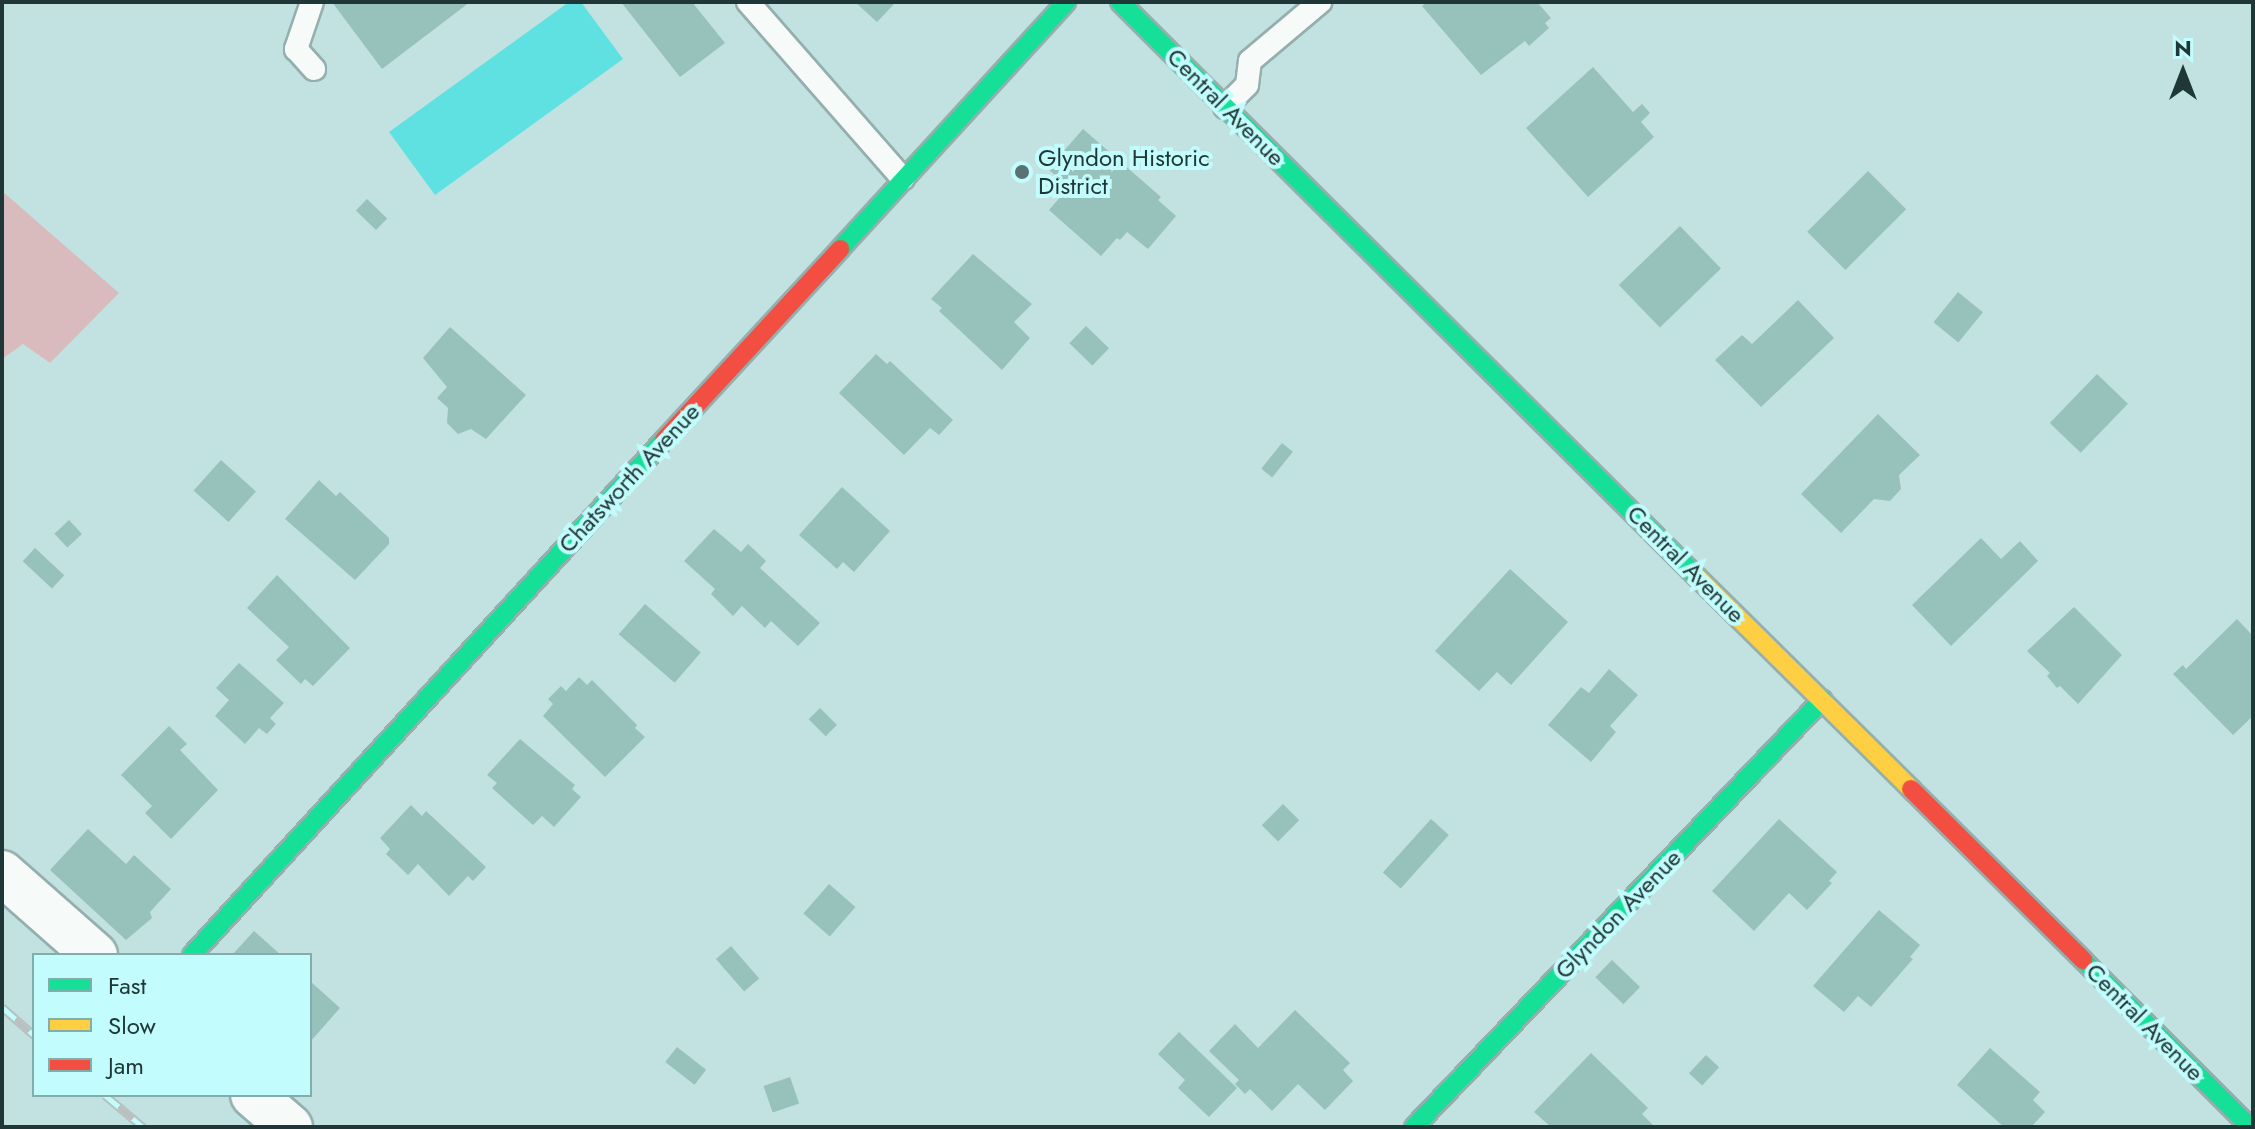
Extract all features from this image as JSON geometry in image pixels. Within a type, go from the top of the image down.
[{"type":"street","name":"Chatsworth Avenue","points":[[194,953],[1066,2]]},
{"type":"street","name":"Central Avenue","points":[[1120,2],[2250,1127]]},
{"type":"street","name":"Glyndon Avenue","points":[[1414,1127],[1822,700]]},
{"type":"street","points":[[2,873],[93,953]]},
{"type":"street","points":[[255,1097],[290,1127]]},
{"type":"lane","points":[[312,2],[296,49],[314,69]]},
{"type":"lane","points":[[748,2],[903,179]]},
{"type":"lane","points":[[1225,107],[1247,85],[1250,61],[1320,2]]},
{"type":"shaded area","points":[[2,191],[119,293],[50,363],[23,344],[2,359]]},
{"type":"water","points":[[569,2],[581,2],[623,59],[435,195],[389,132]]},
{"type":"building","points":[[332,2],[470,2],[382,69]]},
{"type":"building","points":[[621,2],[692,2],[725,43],[680,77]]},
{"type":"building","points":[[855,2],[896,2],[877,22]]},
{"type":"building","points":[[1427,2],[1537,2],[1551,18],[1545,23],[1549,28],[1529,46],[1525,41],[1481,75],[1422,6]]},
{"type":"building","points":[[1593,67],[1633,112],[1642,104],[1650,113],[1641,122],[1654,137],[1588,197],[1526,128]]},
{"type":"building","points":[[1083,129],[1161,197],[1158,200],[1176,216],[1148,249],[1127,232],[1101,256],[1049,210],[1069,187],[1048,169]]},
{"type":"building","points":[[1868,171],[1906,209],[1845,270],[1807,232]]},
{"type":"building","points":[[367,199],[387,218],[376,230],[356,211]]},
{"type":"building","points":[[1680,226],[1721,268],[1660,327],[1619,285]]},
{"type":"building","points":[[973,254],[1032,304],[1014,322],[1030,338],[1002,370],[939,311],[942,308],[931,299]]},
{"type":"building","points":[[1958,292],[1983,312],[1958,342],[1933,322]]},
{"type":"building","points":[[1798,300],[1834,338],[1761,407],[1715,360],[1742,335],[1752,344]]},
{"type":"building","points":[[1086,326],[1109,348],[1092,365],[1069,343]]},
{"type":"building","points":[[450,327],[526,395],[486,439],[471,429],[458,434],[447,423],[448,408],[437,398],[447,387],[423,358]]},
{"type":"building","points":[[876,354],[887,364],[890,361],[953,420],[939,435],[930,428],[904,455],[839,393]]},
{"type":"building","points":[[2097,374],[2128,404],[2081,453],[2050,423]]},
{"type":"building","points":[[1878,414],[1920,455],[1899,475],[1901,489],[1890,501],[1874,499],[1841,533],[1801,494]]},
{"type":"building","points":[[1282,443],[1293,452],[1272,477],[1261,469]]},
{"type":"building","points":[[221,460],[256,491],[228,522],[194,490]]},
{"type":"building","points":[[319,480],[336,496],[340,492],[389,538],[389,544],[355,580],[285,519]]},
{"type":"building","points":[[842,487],[890,531],[854,572],[843,562],[837,569],[799,535]]},
{"type":"building","points":[[69,520],[82,534],[67,548],[54,534]]},
{"type":"building","points":[[714,529],[741,552],[748,544],[766,561],[760,568],[820,623],[798,646],[771,621],[765,628],[742,606],[733,616],[711,594],[715,589],[684,561]]},
{"type":"building","points":[[1981,538],[2001,559],[2020,541],[2038,561],[1951,646],[1912,605]]},
{"type":"building","points":[[35,548],[64,575],[52,588],[23,561]]},
{"type":"building","points":[[1510,569],[1568,622],[1511,685],[1497,672],[1479,691],[1435,651]]},
{"type":"building","points":[[277,575],[350,648],[313,686],[305,679],[301,684],[276,660],[289,647],[247,608]]},
{"type":"building","points":[[645,604],[701,653],[675,683],[619,634]]},
{"type":"building","points":[[2074,607],[2122,655],[2078,704],[2060,686],[2057,688],[2047,676],[2050,673],[2027,651]]},
{"type":"building","points":[[2237,619],[2253,636],[2253,716],[2233,735],[2173,674],[2183,665],[2186,669]]},
{"type":"building","points":[[239,663],[284,703],[270,718],[276,724],[267,734],[259,728],[245,744],[215,716],[229,700],[216,688]]},
{"type":"building","points":[[1609,669],[1638,695],[1610,726],[1616,732],[1591,762],[1548,725],[1581,687],[1589,693]]},
{"type":"building","points":[[579,677],[587,685],[592,680],[645,737],[605,777],[543,716],[553,704],[548,699],[561,686],[566,691]]},
{"type":"building","points":[[820,708],[837,725],[826,736],[809,719]]},
{"type":"building","points":[[169,726],[187,744],[180,750],[218,790],[171,839],[145,813],[152,806],[121,775]]},
{"type":"building","points":[[520,739],[575,785],[572,789],[581,797],[554,827],[542,816],[533,825],[492,788],[497,783],[487,775]]},
{"type":"building","points":[[1283,804],[1299,820],[1278,841],[1262,825]]},
{"type":"building","points":[[411,805],[422,816],[426,811],[486,867],[473,881],[468,876],[449,896],[418,864],[408,875],[386,854],[390,849],[380,838]]},
{"type":"building","points":[[1431,819],[1449,835],[1401,889],[1383,873]]},
{"type":"building","points":[[1779,819],[1837,872],[1829,881],[1832,883],[1807,910],[1789,893],[1754,931],[1712,891]]},
{"type":"building","points":[[88,829],[126,864],[134,855],[171,889],[150,912],[152,918],[126,940],[50,870]]},
{"type":"building","points":[[829,884],[855,907],[830,936],[803,913]]},
{"type":"building","points":[[1879,910],[1920,945],[1910,957],[1913,959],[1871,1007],[1858,996],[1844,1012],[1813,986]]},
{"type":"building","points":[[254,931],[279,953],[234,953]]},
{"type":"building","points":[[731,946],[759,978],[744,992],[716,959]]},
{"type":"building","points":[[1612,960],[1640,987],[1623,1004],[1595,977]]},
{"type":"building","points":[[312,983],[340,1008],[312,1040]]},
{"type":"building","points":[[1295,1010],[1350,1063],[1343,1070],[1353,1081],[1325,1110],[1298,1084],[1272,1111],[1250,1089],[1245,1094],[1235,1084],[1239,1080],[1209,1051],[1235,1024],[1258,1048]]},
{"type":"building","points":[[1179,1032],[1237,1088],[1209,1117],[1178,1088],[1185,1080],[1158,1054]]},
{"type":"building","points":[[677,1047],[706,1070],[694,1085],[665,1062]]},
{"type":"building","points":[[1990,1048],[2040,1092],[2033,1100],[2045,1112],[2031,1127],[2004,1127],[1957,1085]]},
{"type":"building","points":[[1591,1053],[1648,1108],[1642,1114],[1655,1127],[1551,1127],[1534,1112]]},
{"type":"building","points":[[1706,1055],[1719,1067],[1702,1086],[1689,1073]]},
{"type":"building","points":[[790,1077],[799,1103],[773,1113],[764,1086]]},
{"type":"railway","points":[[2,1007],[32,1033]]},
{"type":"railway","points":[[107,1097],[143,1127]]},
{"type":"traffic: fast","points":[[840,249],[1066,2]]},
{"type":"traffic: fast","points":[[1120,2],[1697,577]]},
{"type":"traffic: fast","points":[[194,953],[664,440]]},
{"type":"traffic: fast","points":[[1414,1127],[1822,700]]},
{"type":"traffic: fast","points":[[2083,960],[2250,1127]]},
{"type":"traffic: slow","points":[[1697,577],[1911,789]]},
{"type":"traffic: jam","points":[[664,440],[840,249]]},
{"type":"traffic: jam","points":[[1911,789],[2083,960]]},
{"type":"place","name":"Glyndon Historic District","points":[[1022,172]]}]
